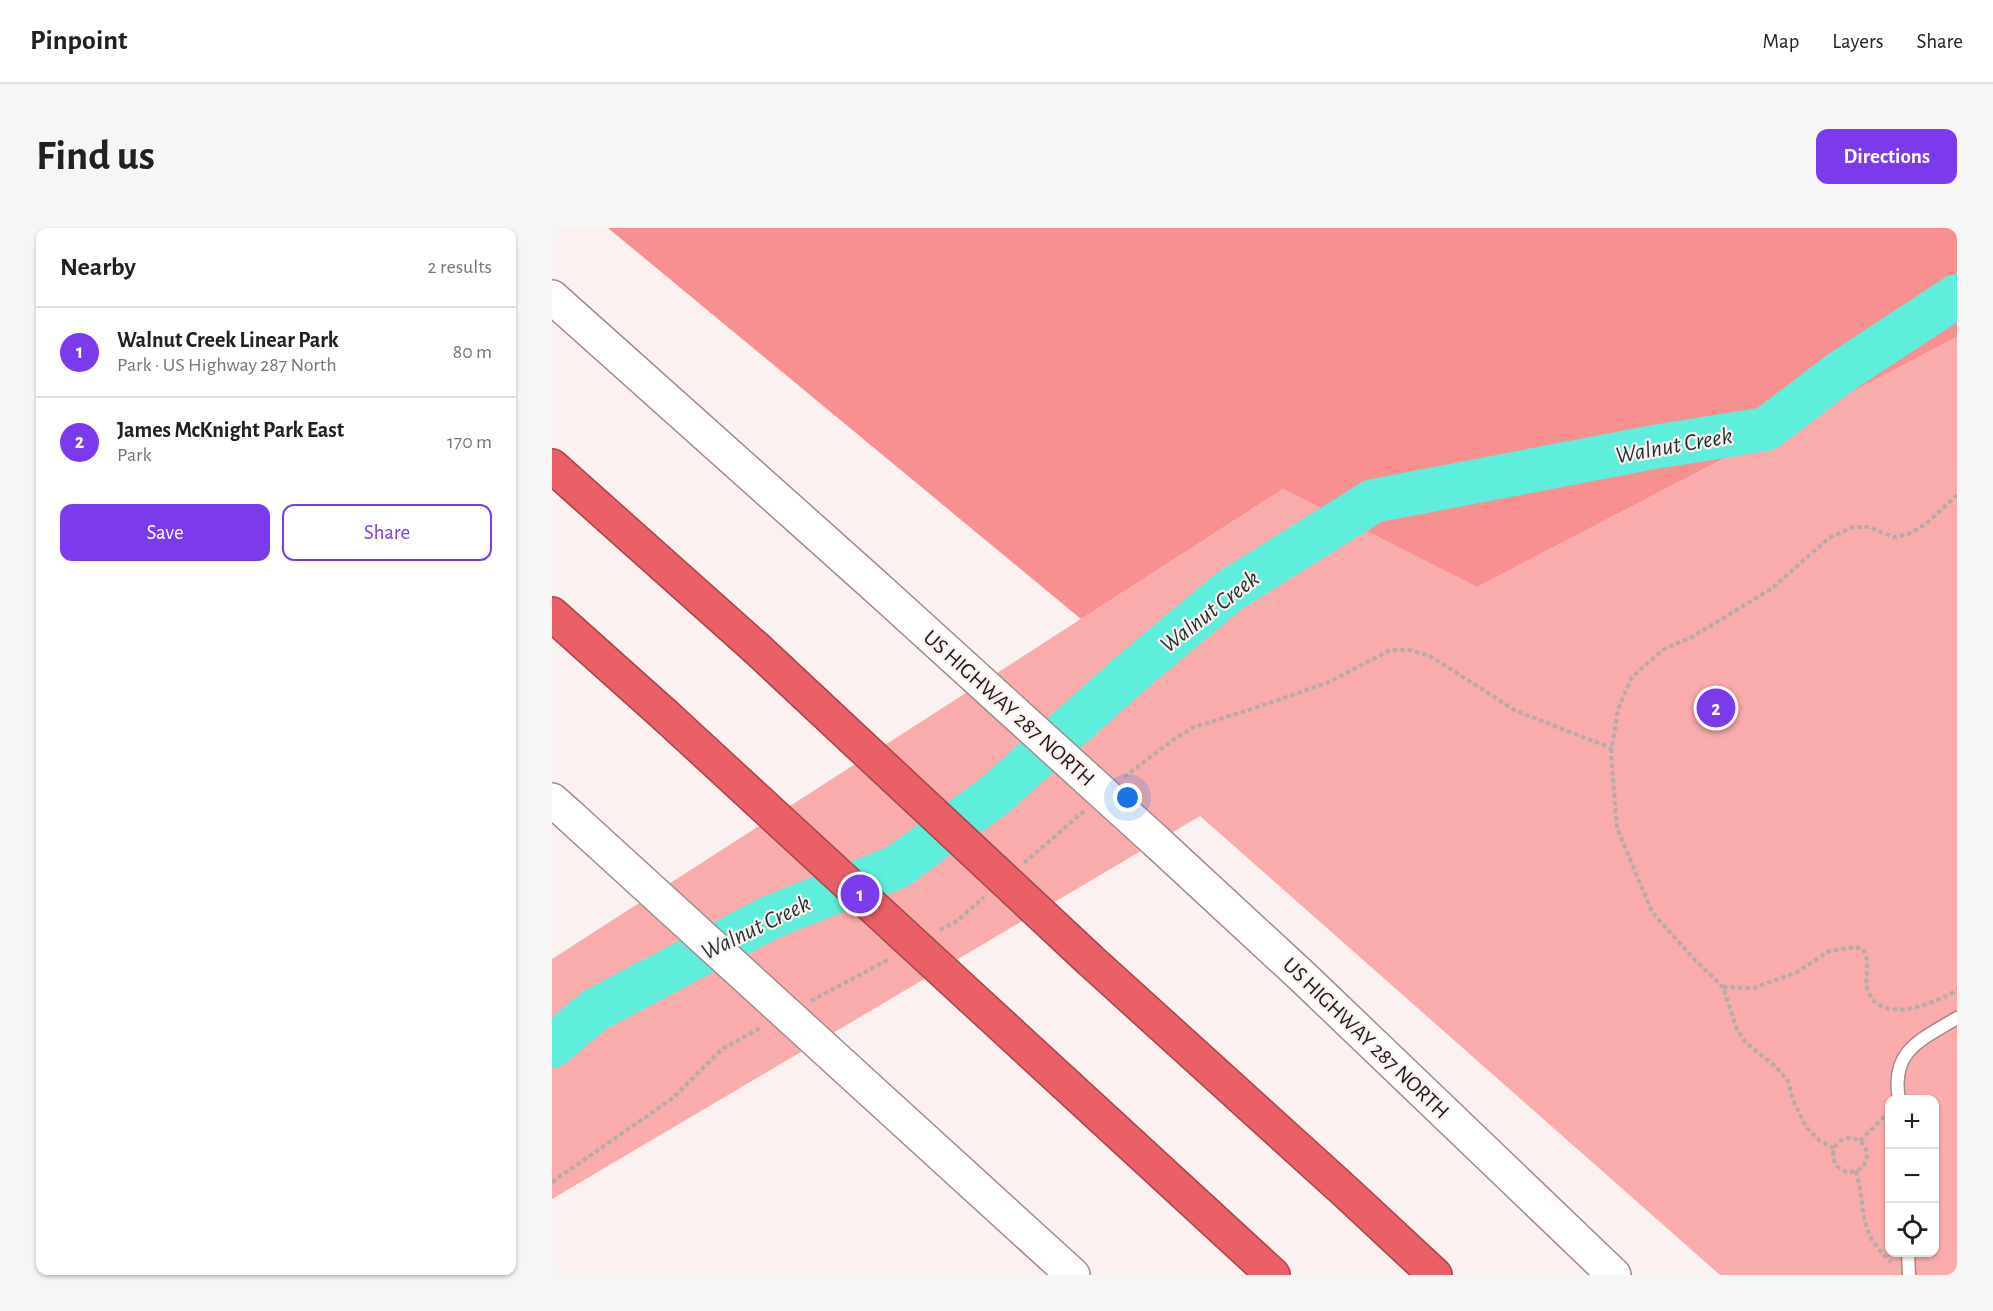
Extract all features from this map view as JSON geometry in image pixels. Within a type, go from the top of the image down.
[{"type":"highway","points":[[552,466],[755,647],[1090,960],[1435,1275]]},
{"type":"highway","points":[[552,614],[1274,1275]]},
{"type":"main road","name":"US HIGHWAY 287 NORTH","points":[[552,297],[1158,843],[1304,978],[1614,1275]]},
{"type":"main road","points":[[561,808],[1073,1275]]},
{"type":"lane","points":[[1899,1095],[1897,1075],[1903,1057],[1919,1041],[1957,1018]]},
{"type":"lane","points":[[1908,1257],[1909,1275]]},
{"type":"path","points":[[1834,1148],[1820,1141],[1806,1127],[1793,1100],[1788,1081],[1776,1067],[1745,1042],[1736,1027],[1723,987],[1694,959],[1652,912],[1617,828],[1611,748],[1618,709],[1632,676],[1664,649],[1692,637],[1771,589],[1829,538],[1853,527],[1870,527],[1893,537],[1907,535],[1926,524],[1957,495]]},
{"type":"path","points":[[1116,784],[1194,726],[1252,710],[1329,682],[1390,650],[1410,650],[1430,656],[1516,711],[1611,748]]},
{"type":"path","points":[[1023,864],[1090,806]]},
{"type":"path","points":[[936,933],[957,921],[990,892]]},
{"type":"path","points":[[1723,987],[1754,988],[1797,972],[1829,951],[1855,947],[1863,949],[1868,957],[1866,983],[1874,1002],[1900,1010],[1920,1007],[1957,990]]},
{"type":"path","points":[[805,1005],[895,955]]},
{"type":"path","points":[[552,1182],[674,1098],[723,1048],[766,1025]]},
{"type":"path","points":[[1860,1141],[1885,1115]]},
{"type":"path","points":[[1847,1138],[1860,1141],[1867,1153],[1863,1166],[1856,1171],[1845,1172],[1834,1164],[1832,1158],[1834,1148],[1841,1140],[1847,1138]]},
{"type":"path","points":[[1856,1171],[1861,1190],[1862,1217],[1871,1241],[1896,1267]]},
{"type":"shaded area","points":[[608,228],[1957,228],[1957,337],[1477,587],[1283,489],[1081,619]]},
{"type":"shaded area","points":[[1957,337],[1957,1275],[1720,1275],[1200,816],[552,1199],[552,959],[1283,489],[1477,587]]},
{"type":"waterway","name":"Walnut Creek","points":[[552,1046],[595,1010],[771,917],[897,867],[995,795],[1131,673],[1229,591],[1373,501],[1654,447],[1766,429],[1841,372],[1957,296]]},
{"type":"place","name":"James McKnight Park East","points":[[1716,708]]},
{"type":"place","name":"Walnut Creek Linear Park","points":[[860,894]]}]
